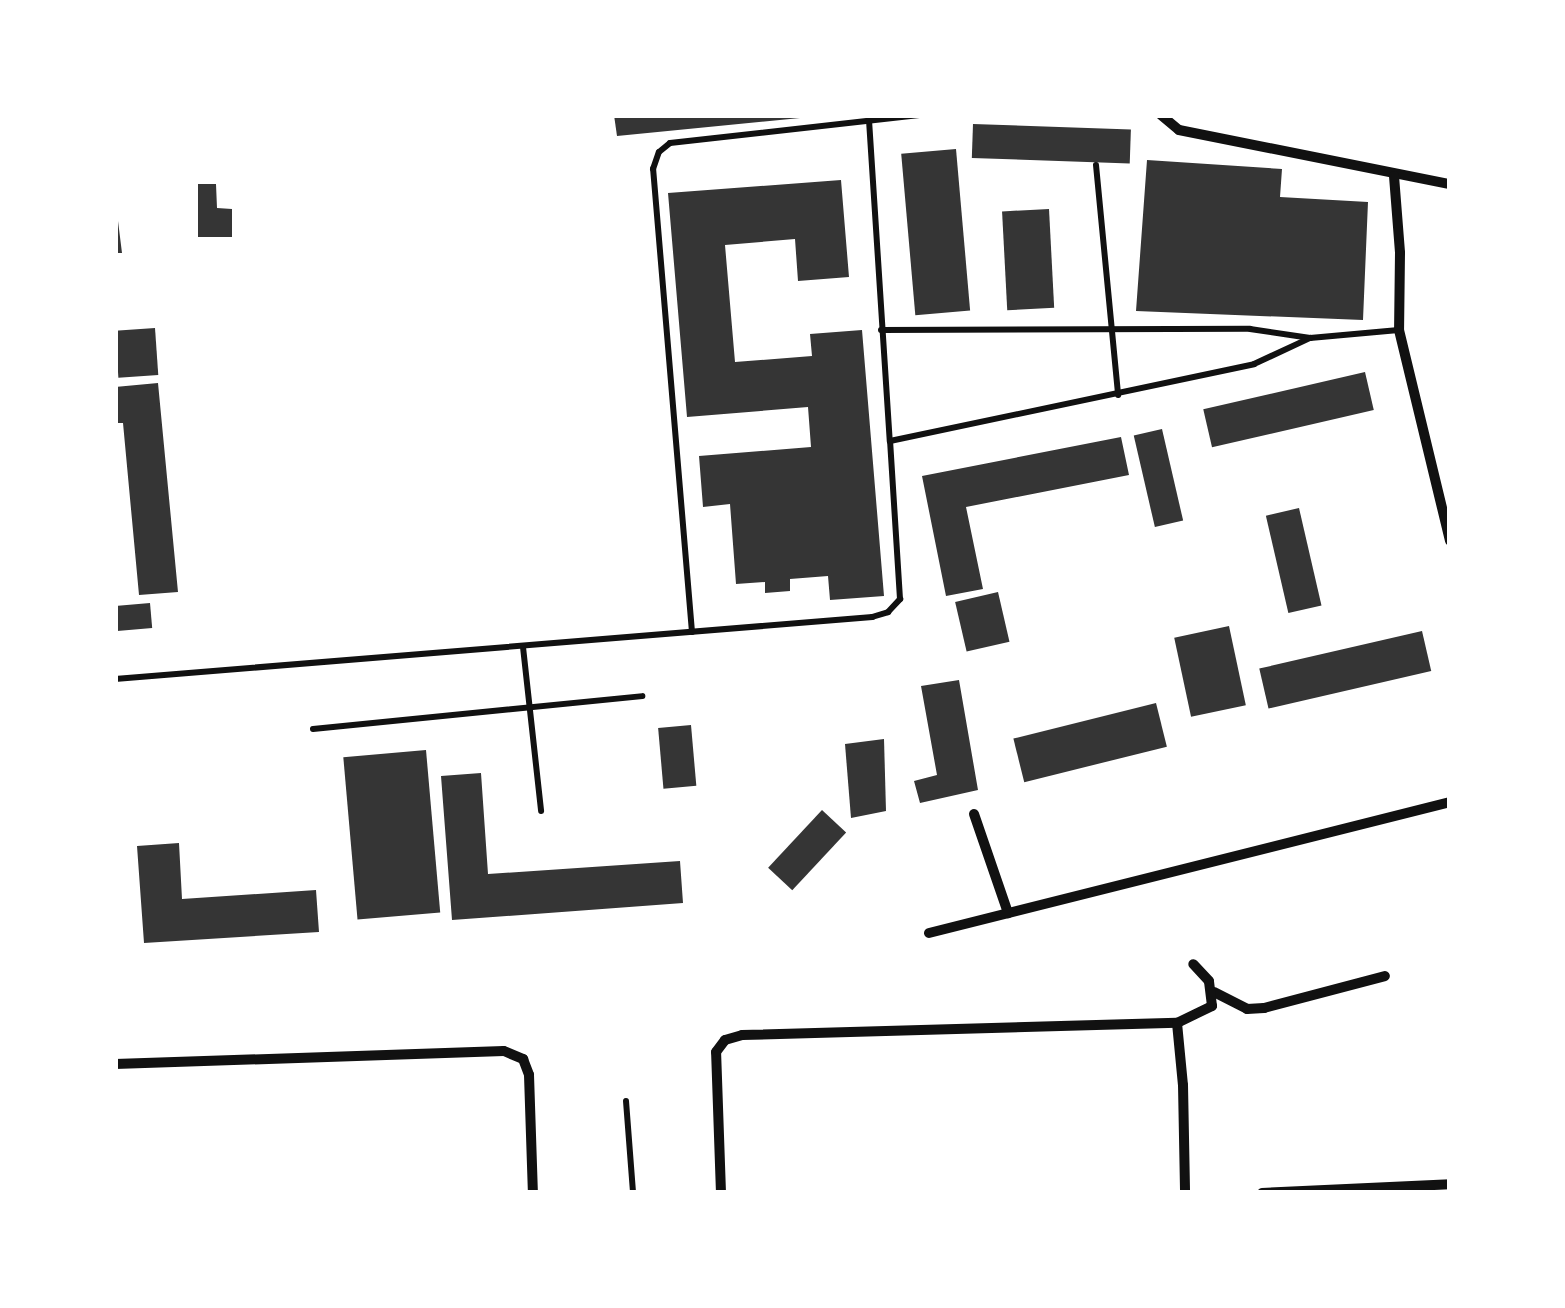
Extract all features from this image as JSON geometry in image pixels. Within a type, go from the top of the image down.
[{"type":"street","points":[[1161,115],[1179,130],[1394,176],[1450,184]]},
{"type":"street","points":[[1394,176],[1400,253],[1398,330],[1450,542]]},
{"type":"street","points":[[929,933],[1450,802]]},
{"type":"street","points":[[974,814],[1008,913]]},
{"type":"street","points":[[1193,964],[1214,992],[1247,1009],[1385,976]]},
{"type":"street","points":[[721,1193],[716,1052],[725,1040],[742,1035],[1176,1023],[1212,1006],[1214,992]]},
{"type":"street","points":[[1176,1023],[1183,1085],[1185,1193]]},
{"type":"street","points":[[115,1064],[504,1050],[523,1060],[529,1075],[533,1193]]},
{"type":"street","points":[[1262,1193],[1450,1184]]},
{"type":"lane","points":[[692,632],[653,169],[659,152],[670,143],[919,115]]},
{"type":"lane","points":[[115,679],[872,618],[888,612],[900,599],[869,120]]},
{"type":"lane","points":[[1096,164],[1118,395]]},
{"type":"lane","points":[[882,330],[1250,328],[1310,338],[1398,330]]},
{"type":"lane","points":[[890,441],[1254,364],[1310,338]]},
{"type":"lane","points":[[523,647],[540,811]]},
{"type":"lane","points":[[313,729],[642,696]]},
{"type":"lane","points":[[626,1101],[633,1193]]},
{"type":"building","points":[[614,115],[800,115],[800,118],[617,136]]},
{"type":"building","points":[[973,124],[1131,130],[1130,163],[972,158]]},
{"type":"building","points":[[956,149],[970,310],[915,315],[901,154]]},
{"type":"building","points":[[1147,160],[1282,169],[1280,197],[1368,202],[1363,320],[1136,311]]},
{"type":"building","points":[[841,180],[849,277],[798,281],[795,239],[725,245],[735,362],[812,356],[810,334],[862,330],[884,596],[830,600],[828,576],[790,579],[790,591],[765,593],[765,582],[736,584],[730,504],[703,507],[699,456],[811,447],[808,407],[687,417],[668,193]]},
{"type":"building","points":[[198,184],[216,184],[217,208],[232,209],[232,237],[198,237]]},
{"type":"building","points":[[115,197],[122,253],[115,253]]},
{"type":"building","points":[[1049,209],[1054,308],[1007,310],[1002,211]]},
{"type":"building","points":[[155,328],[158,375],[118,378],[115,331]]},
{"type":"building","points":[[1365,372],[1374,410],[1212,447],[1203,409]]},
{"type":"building","points":[[158,383],[178,592],[139,595],[123,423],[115,423],[115,387]]},
{"type":"building","points":[[1162,429],[1183,521],[1155,527],[1134,436]]},
{"type":"building","points":[[1121,437],[1129,475],[966,507],[983,589],[946,596],[922,476]]},
{"type":"building","points":[[1299,508],[1321,605],[1288,613],[1266,516]]},
{"type":"building","points":[[998,592],[1009,642],[967,652],[955,602]]},
{"type":"building","points":[[150,603],[152,628],[117,631],[115,606]]},
{"type":"building","points":[[1229,626],[1246,705],[1191,717],[1174,638]]},
{"type":"building","points":[[1422,631],[1431,671],[1269,709],[1259,669]]},
{"type":"building","points":[[959,680],[978,790],[920,803],[914,781],[937,775],[921,686]]},
{"type":"building","points":[[1156,703],[1167,747],[1024,782],[1013,739]]},
{"type":"building","points":[[691,725],[696,786],[663,789],[658,728]]},
{"type":"building","points":[[884,739],[886,811],[851,818],[845,744]]},
{"type":"building","points":[[426,750],[440,912],[358,920],[343,757]]},
{"type":"building","points":[[481,773],[488,874],[680,861],[683,903],[452,920],[441,776]]},
{"type":"building","points":[[822,810],[846,833],[792,890],[768,868]]},
{"type":"building","points":[[179,843],[182,899],[316,890],[319,932],[144,943],[137,846]]}]
